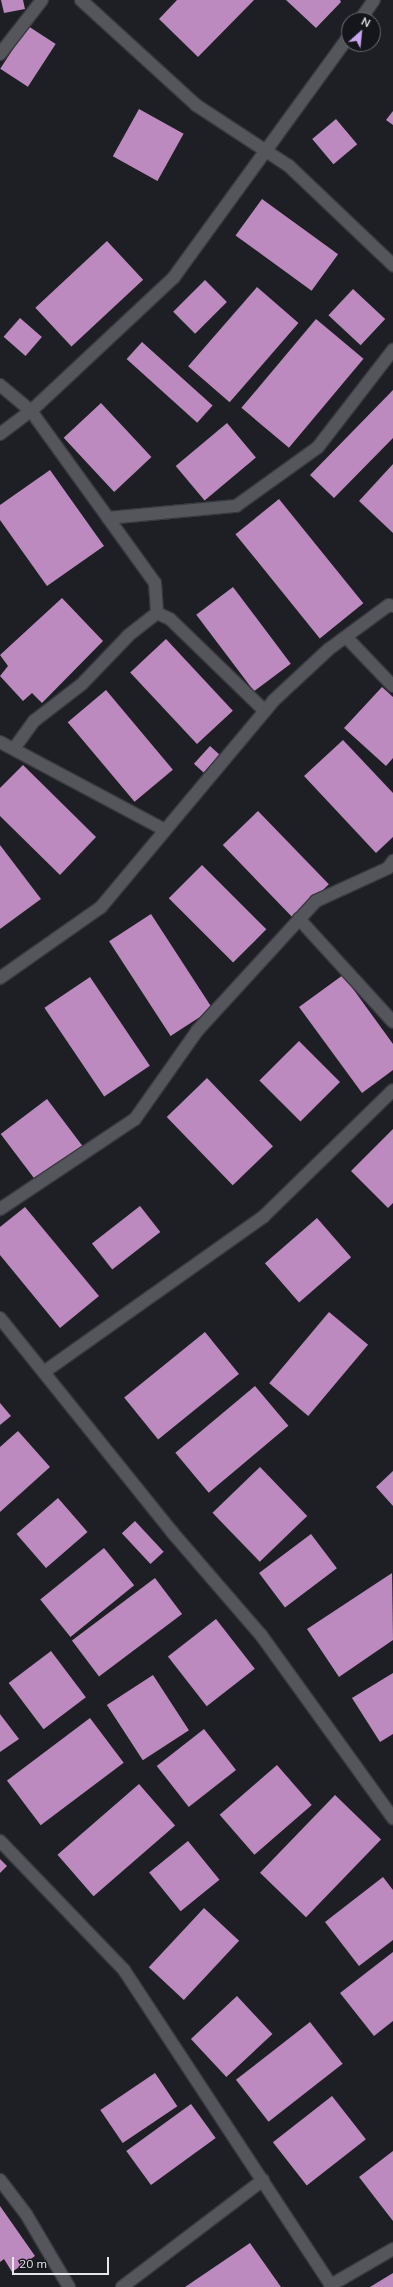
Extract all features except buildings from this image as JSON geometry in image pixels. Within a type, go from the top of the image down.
[{"type":"street","points":[[0,54],[42,0]]},
{"type":"street","points":[[80,0],[196,105],[289,166],[393,265]]},
{"type":"street","points":[[366,12],[374,0]]},
{"type":"street","points":[[0,434],[31,412],[174,277],[268,152],[341,47]]},
{"type":"street","points":[[108,518],[236,506],[318,448],[393,350]]},
{"type":"street","points":[[0,385],[31,412],[155,584],[157,613]]},
{"type":"street","points":[[0,978],[101,907],[265,710],[346,637],[389,605],[393,606]]},
{"type":"street","points":[[157,613],[170,619],[265,710]]},
{"type":"street","points":[[14,749],[34,721],[82,684],[128,636],[157,613]]},
{"type":"street","points":[[346,637],[393,686]]},
{"type":"street","points":[[0,742],[165,830]]},
{"type":"street","points":[[0,1209],[135,1119],[197,1031],[316,901],[388,868],[393,861]]},
{"type":"street","points":[[299,919],[393,1022]]},
{"type":"street","points":[[44,1372],[264,1216],[393,1090]]},
{"type":"street","points":[[0,1318],[172,1532],[261,1635],[393,1818]]},
{"type":"street","points":[[0,1841],[124,1970],[192,2080],[263,2180],[332,2286],[393,2249]]},
{"type":"street","points":[[0,2180],[26,2214],[68,2287]]},
{"type":"street","points":[[122,2287],[140,2282],[263,2180]]}]
